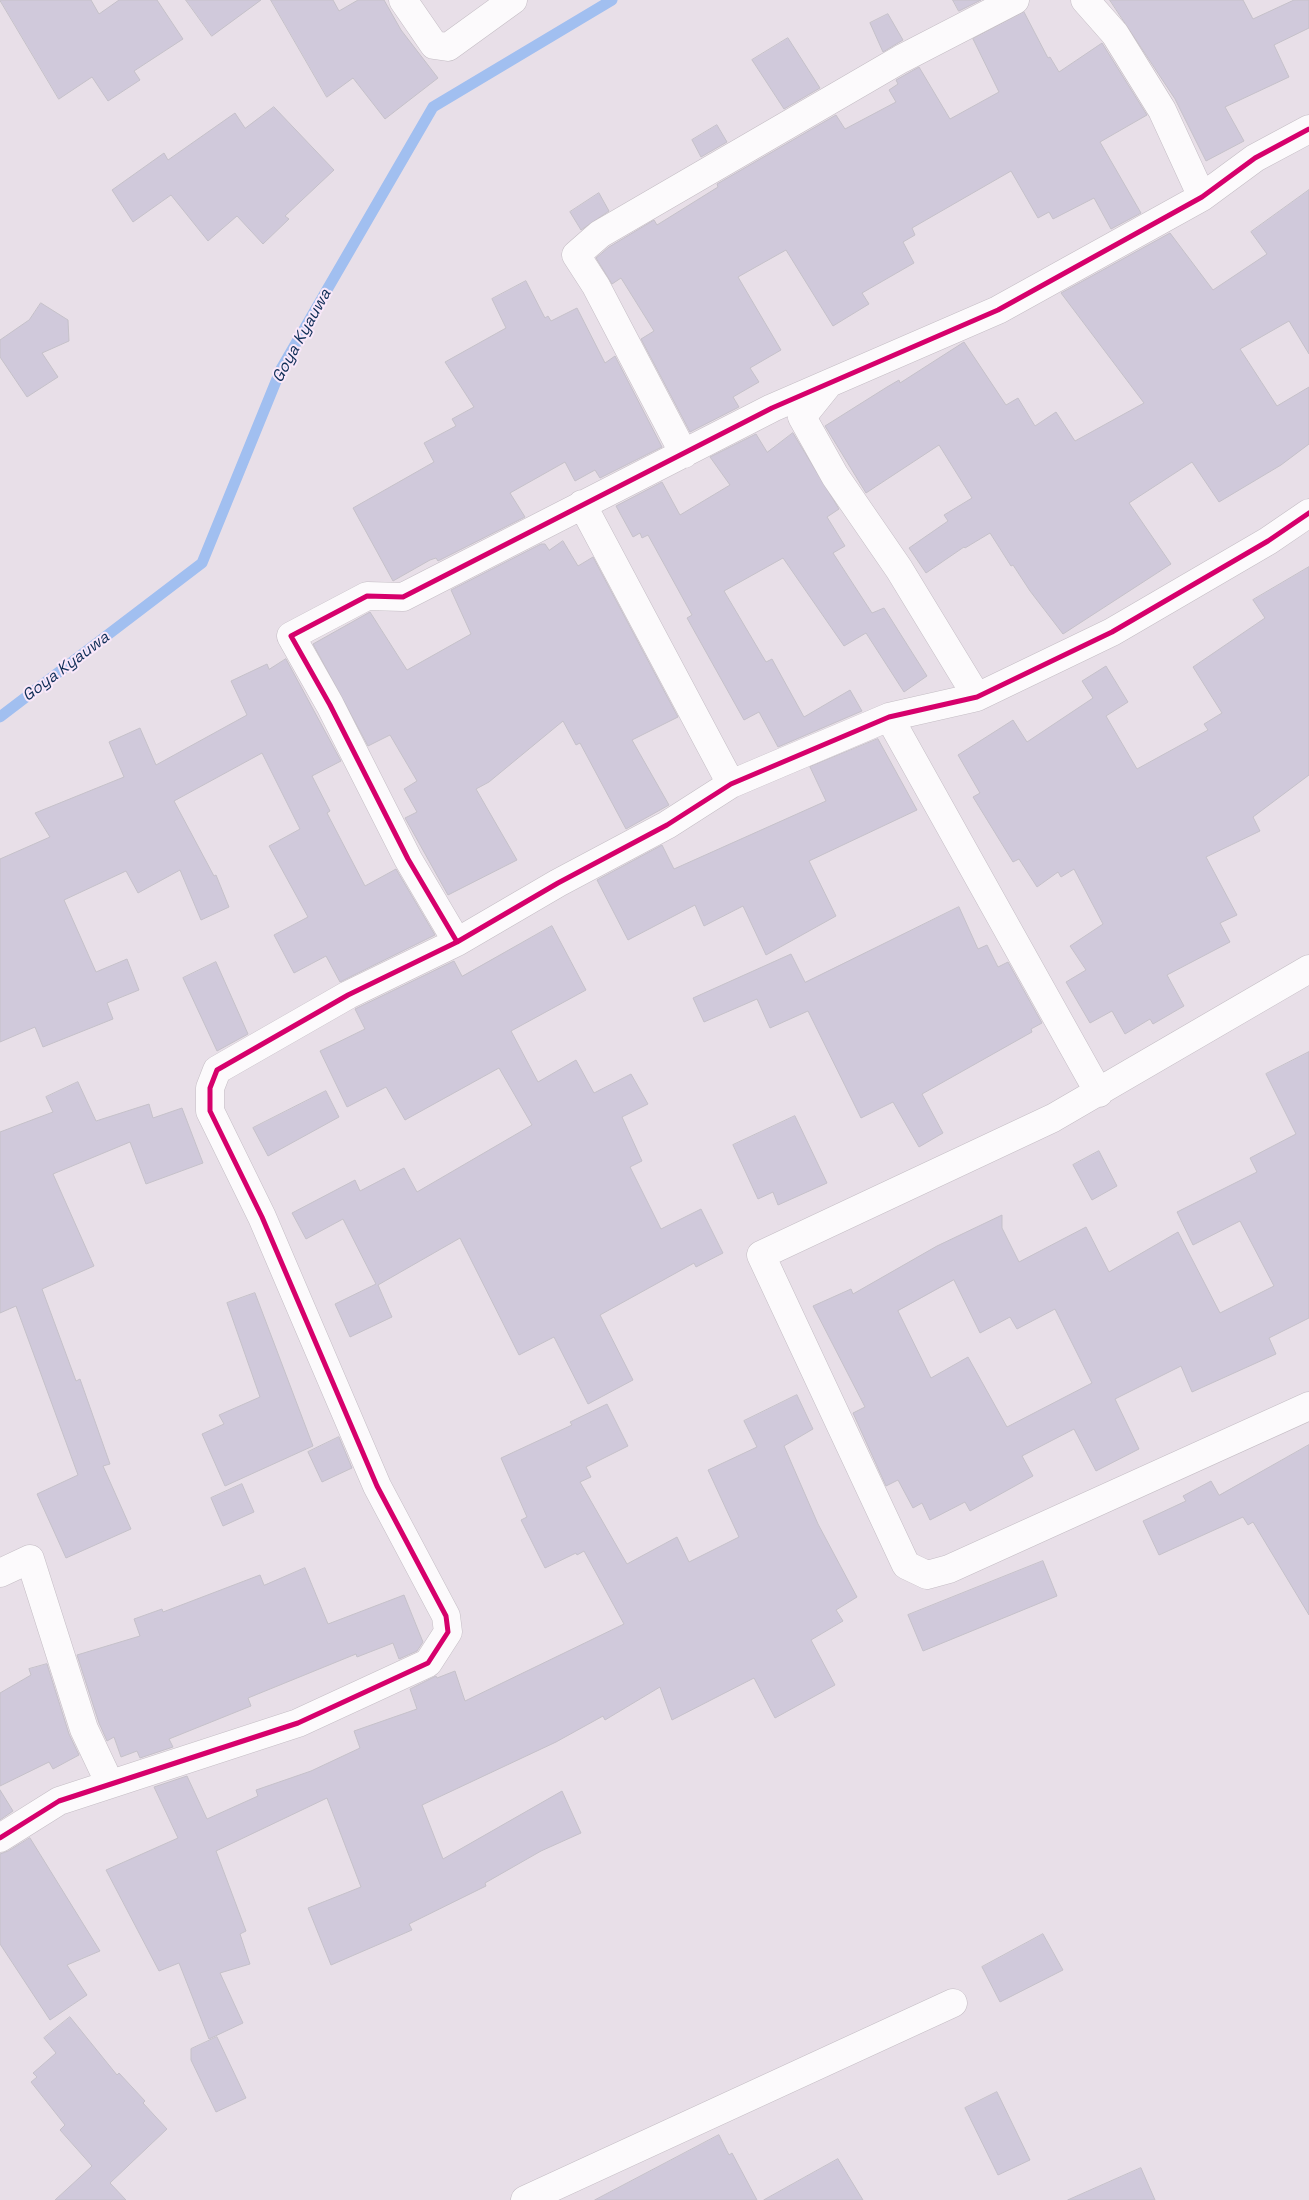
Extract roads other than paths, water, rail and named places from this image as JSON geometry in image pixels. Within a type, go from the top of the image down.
[{"type":"street","points":[[403,0],[434,45],[448,47],[513,0]]},
{"type":"street","points":[[684,454],[596,286],[576,255],[600,234],[875,74],[1015,0]]},
{"type":"street","points":[[1085,0],[1115,34],[1162,110],[1202,197]]},
{"type":"street","points":[[457,942],[408,859],[330,705],[291,636],[367,596],[403,597],[772,408],[998,310],[1202,197],[1255,158],[1309,129]]},
{"type":"street","points":[[829,383],[802,417],[835,476],[899,569],[977,697]]},
{"type":"street","points":[[582,504],[731,784]]},
{"type":"street","points":[[0,1838],[58,1801],[298,1723],[428,1663],[448,1632],[446,1616],[377,1486],[262,1217],[210,1111],[210,1088],[217,1070],[348,995],[457,942],[558,883],[666,825],[731,784],[889,717],[977,697],[1112,632],[1268,541],[1309,513]]},
{"type":"street","points":[[889,717],[1099,1093]]},
{"type":"street","points":[[1309,969],[1099,1093],[1009,1140],[761,1255],[906,1564],[928,1575],[949,1569],[1309,1406]]},
{"type":"street","points":[[0,1573],[30,1558],[84,1729],[110,1784]]},
{"type":"street","points":[[525,2200],[953,2003]]},
{"type":"waterway","name":"Goya Kyauwa","points":[[0,717],[202,563],[281,369],[433,107],[612,0]]}]
